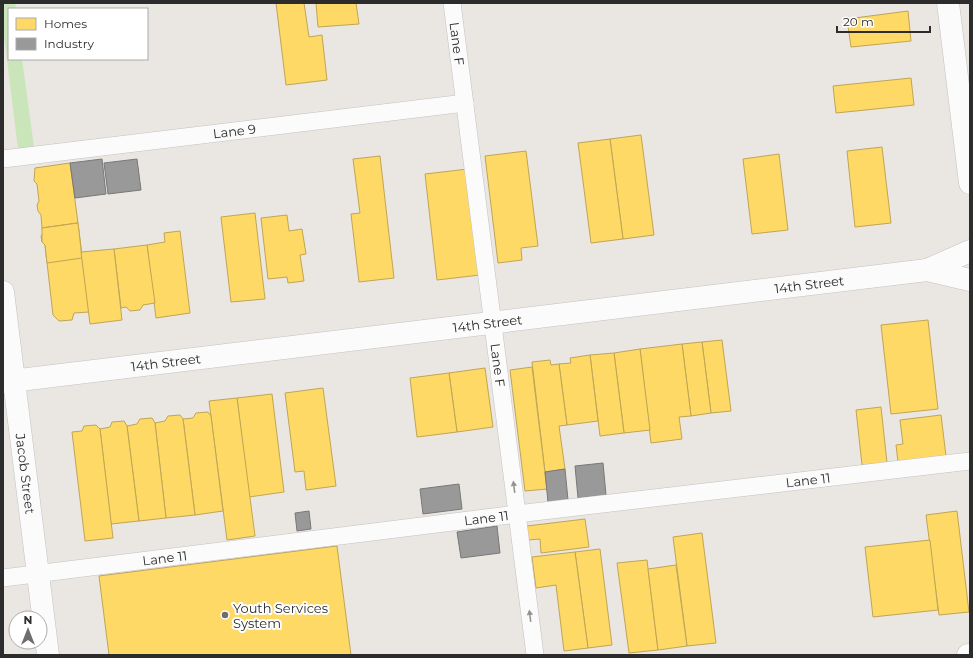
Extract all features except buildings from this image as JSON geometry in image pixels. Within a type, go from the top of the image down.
[{"type":"street","points":[[948,3],[962,51],[970,183]]},
{"type":"street","points":[[927,270],[970,250]]},
{"type":"street","name":"14th Street","points":[[8,381],[927,270],[970,280]]},
{"type":"street","name":"Jacob Street","points":[[3,292],[8,381],[38,574],[48,655]]},
{"type":"lane","name":"Lane F","points":[[452,3],[535,655]]},
{"type":"lane","name":"Lane 9","points":[[3,159],[465,103]]},
{"type":"lane","name":"Lane 11","points":[[3,578],[517,514],[970,461]]},
{"type":"green space","points":[[3,3],[15,3],[16,8],[8,8],[8,60],[22,60],[34,147],[18,149],[3,28]]},
{"type":"place","name":"Youth Services System","points":[[225,615]]}]
